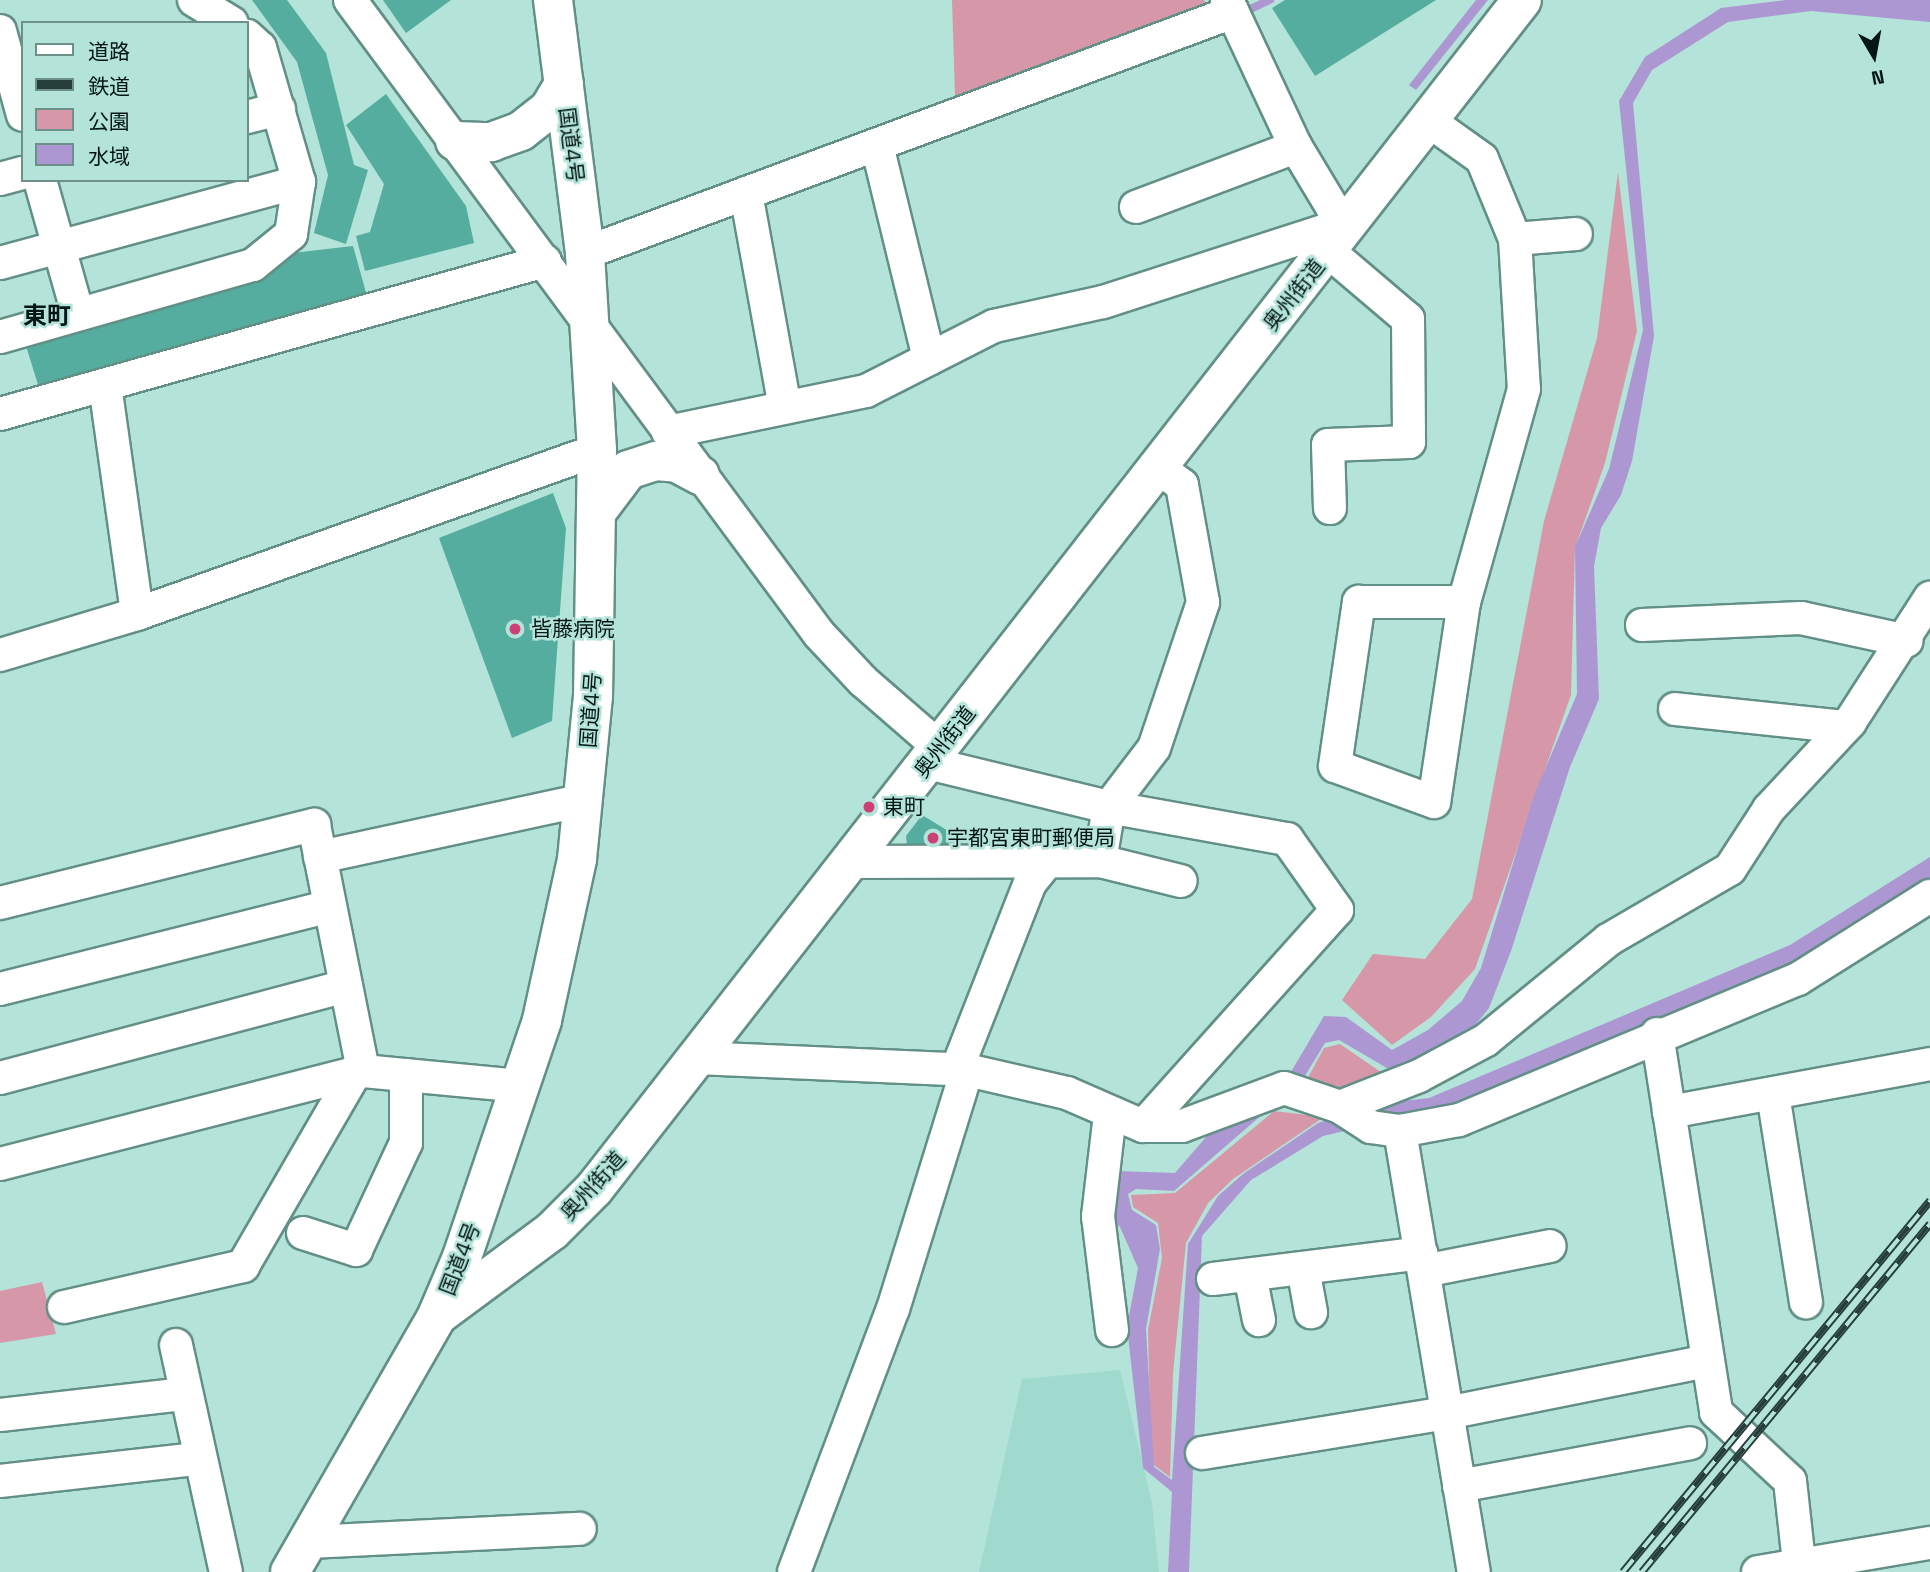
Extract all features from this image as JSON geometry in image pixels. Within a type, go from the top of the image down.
[{"type":"main road","name":"国道4号","points":[[437,1316],[522,1086],[560,947],[584,800],[598,510],[597,450],[592,331],[585,253],[553,0]]},
{"type":"main road","name":"奥州街道","points":[[300,1557],[437,1316],[552,1231],[585,1198],[1159,468],[1522,0]]},
{"type":"main road","points":[[455,141],[491,142],[521,131],[548,109],[564,84]]},
{"type":"main road","points":[[598,510],[628,470],[656,461],[677,463],[700,475]]},
{"type":"street","points":[[194,0],[229,21]]},
{"type":"street","points":[[350,0],[545,261],[592,331],[819,634],[934,755],[1109,807],[1287,839],[1337,910],[1143,1126]]},
{"type":"street","points":[[585,253],[877,145],[1230,6],[1296,147],[1332,207],[1339,236],[1408,319],[1409,442],[1328,445],[1330,508]]},
{"type":"street","points":[[0,31],[21,108]]},
{"type":"street","points":[[0,337],[253,265],[291,234],[299,182],[260,48],[248,37]]},
{"type":"street","points":[[248,117],[279,109]]},
{"type":"street","points":[[1429,121],[1482,159],[1515,239],[1524,389],[1464,602],[1434,802],[1335,766],[1359,602],[1464,602]]},
{"type":"street","points":[[877,145],[929,359]]},
{"type":"street","points":[[1136,207],[1296,147]]},
{"type":"street","points":[[0,179],[21,174]]},
{"type":"street","points":[[41,182],[78,314]]},
{"type":"street","points":[[0,263],[299,182]]},
{"type":"street","points":[[746,193],[785,407]]},
{"type":"street","points":[[1515,239],[1576,234]]},
{"type":"street","points":[[668,432],[866,391],[994,326],[1103,302],[1339,236]]},
{"type":"street","points":[[0,414],[545,261]]},
{"type":"street","points":[[105,385],[137,614]]},
{"type":"street","points":[[0,655],[137,614],[597,450]]},
{"type":"street","points":[[1100,862],[1109,807],[1154,748],[1203,602],[1182,485],[1159,468]]},
{"type":"street","points":[[1340,1107],[1419,1076],[1486,1040],[1608,940],[1730,869],[1769,809],[1845,727],[1907,641],[1930,598]]},
{"type":"street","points":[[1642,625],[1801,618],[1907,641]]},
{"type":"street","points":[[1675,709],[1845,727]]},
{"type":"street","points":[[320,857],[584,800]]},
{"type":"street","points":[[0,903],[314,825],[346,986],[359,1072],[243,1266],[64,1307]]},
{"type":"street","points":[[794,1572],[893,1309],[962,1070],[1030,883],[1048,861]]},
{"type":"street","points":[[850,862],[1100,862],[1181,881]]},
{"type":"street","points":[[697,1058],[962,1070],[1067,1093],[1110,1114],[1143,1126],[1182,1126],[1284,1088],[1340,1107],[1371,1127],[1400,1131],[1459,1120],[1657,1034],[1798,979],[1930,896]]},
{"type":"street","points":[[0,989],[330,906]]},
{"type":"street","points":[[0,1078],[346,986]]},
{"type":"street","points":[[1657,1034],[1716,1412],[1790,1482],[1800,1569]]},
{"type":"street","points":[[1669,1112],[1930,1064]]},
{"type":"street","points":[[0,1164],[359,1072],[522,1086]]},
{"type":"street","points":[[303,1233],[356,1250],[406,1143],[406,1075]]},
{"type":"street","points":[[1773,1094],[1806,1301]]},
{"type":"street","points":[[1110,1114],[1098,1216],[1112,1330]]},
{"type":"street","points":[[1400,1131],[1474,1572]]},
{"type":"street","points":[[1213,1279],[1303,1268],[1422,1262],[1550,1246]]},
{"type":"street","points":[[1303,1268],[1311,1312]]},
{"type":"street","points":[[1250,1275],[1259,1320]]},
{"type":"street","points":[[176,1345],[197,1460],[226,1572]]},
{"type":"street","points":[[1202,1454],[1447,1413],[1708,1361]]},
{"type":"street","points":[[0,1415],[185,1394]]},
{"type":"street","points":[[1460,1486],[1690,1443]]},
{"type":"street","points":[[0,1480],[197,1460]]},
{"type":"street","points":[[300,1557],[580,1529]]},
{"type":"street","points":[[1758,1572],[1800,1569],[1930,1543]]},
{"type":"shaded area","points":[[1120,1370],[1152,1503],[1159,1572],[979,1572],[1022,1379]]},
{"type":"green space","points":[[952,0],[1204,0],[1208,9],[955,97]]},
{"type":"green space","points":[[1618,172],[1637,331],[1605,463],[1575,548],[1571,695],[1475,969],[1431,1017],[1392,1045],[1342,1000],[1373,954],[1425,959],[1472,899],[1544,521],[1597,338]]},
{"type":"green space","points":[[1340,1044],[1391,1079],[1341,1095],[1305,1083],[1324,1048]]},
{"type":"green space","points":[[1274,1111],[1324,1117],[1233,1179],[1208,1203],[1186,1243],[1173,1373],[1170,1477],[1154,1465],[1151,1455],[1148,1330],[1162,1258],[1158,1223],[1133,1207],[1131,1195],[1175,1193]]},
{"type":"green space","points":[[42,1282],[56,1334],[0,1343],[0,1291]]},
{"type":"water","points":[[1476,0],[1488,0],[1416,90],[1409,85]]},
{"type":"water","points":[[1786,0],[1930,0],[1930,22],[1811,11],[1728,22],[1652,70],[1633,103],[1654,336],[1632,461],[1621,495],[1601,528],[1594,566],[1599,699],[1570,767],[1511,951],[1489,1008],[1467,1035],[1427,1059],[1392,1071],[1339,1040],[1325,1043],[1303,1079],[1174,1191],[1136,1189],[1128,1194],[1132,1210],[1156,1225],[1160,1249],[1146,1329],[1154,1467],[1172,1480],[1188,1244],[1218,1196],[1243,1174],[1318,1123],[1378,1104],[1429,1098],[1790,945],[1930,857],[1930,882],[1758,985],[1443,1108],[1323,1136],[1251,1180],[1202,1236],[1189,1572],[1168,1572],[1172,1492],[1143,1468],[1127,1327],[1138,1268],[1120,1227],[1110,1217],[1116,1171],[1175,1173],[1219,1122],[1288,1077],[1324,1016],[1346,1017],[1392,1050],[1428,1030],[1462,1001],[1481,968],[1534,795],[1577,694],[1575,547],[1609,469],[1643,330],[1619,101],[1645,57],[1721,8]]},
{"type":"building","points":[[252,0],[287,0],[326,53],[354,165],[368,170],[346,244],[314,233],[328,175],[297,62]]},
{"type":"building","points":[[383,0],[451,0],[406,33]]},
{"type":"building","points":[[1285,0],[1436,0],[1315,76],[1272,8]]},
{"type":"building","points":[[386,94],[466,206],[474,243],[365,271],[356,236],[370,232],[384,184],[346,125]]},
{"type":"building","points":[[353,246],[367,296],[39,388],[23,336],[292,253]]},
{"type":"building","name":"皆藤病院","points":[[553,493],[566,528],[552,721],[512,738],[439,538]]},
{"type":"building","name":"宇都宮東町郵便局","points":[[922,815],[963,840],[951,857],[908,857],[906,836]]},
{"type":"waterway","points":[[1244,12],[1270,0]]},
{"type":"railway","points":[[1623,1572],[1930,1201]]},
{"type":"railway","points":[[1642,1572],[1930,1224]]},
{"type":"place","name":"皆藤病院","points":[[515,629]]},
{"type":"place","name":"東町","points":[[869,807]]},
{"type":"place","name":"宇都宮東町郵便局","points":[[933,838]]},
{"type":"district","name":"東町","points":[[47,316]]}]
